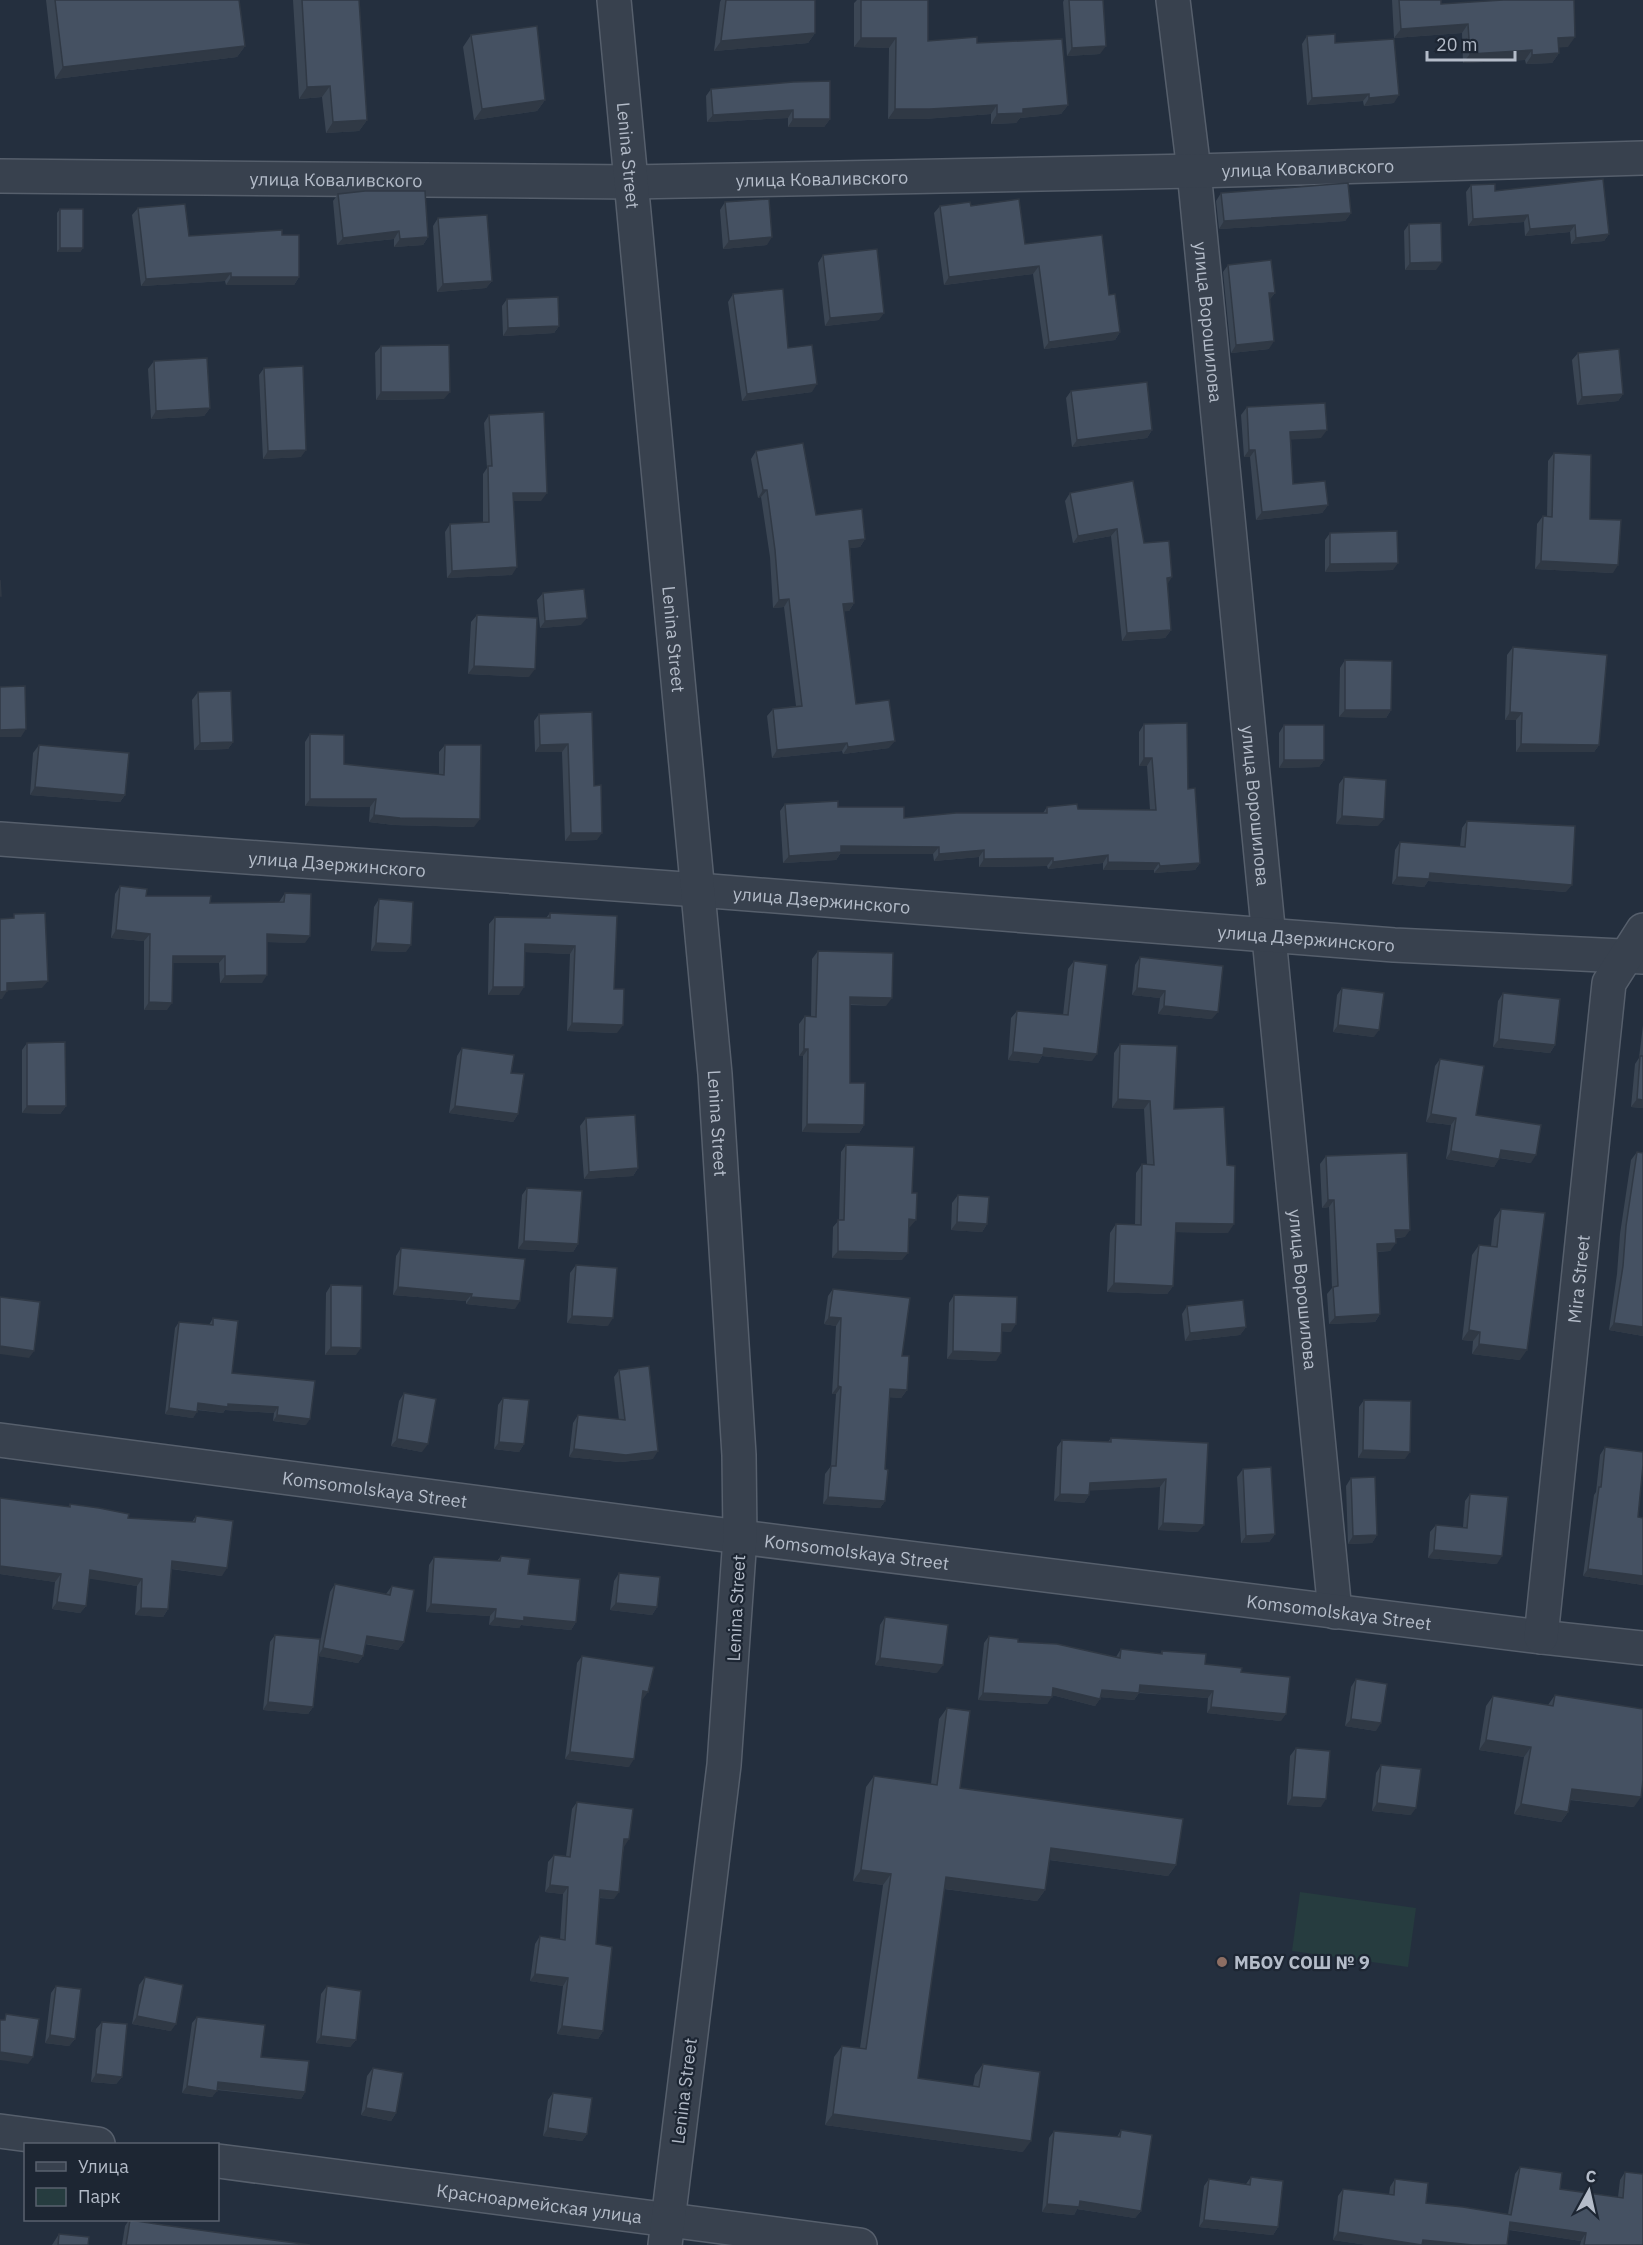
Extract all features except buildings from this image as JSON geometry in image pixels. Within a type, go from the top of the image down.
[{"type":"street","name":"Lenina Street","points":[[614,0],[715,1074],[739,1455],[740,1537],[724,1765],[666,2233]]},
{"type":"street","name":"улица Ворошилова","points":[[1173,0],[1194,171],[1335,1612]]},
{"type":"street","name":"улица Коваливского","points":[[0,176],[630,182],[1194,171],[1643,158]]},
{"type":"street","name":"улица Дзержинского","points":[[0,839],[698,890],[1394,945],[1637,948]]},
{"type":"street","name":"Mira Street","points":[[1541,1637],[1609,983],[1637,948]]},
{"type":"street","name":"Komsomolskaya Street","points":[[0,1440],[740,1537],[1335,1612],[1643,1648]]},
{"type":"street","points":[[0,2131],[84,2143]]},
{"type":"street","name":"Красноармейская улица","points":[[219,2161],[666,2233],[860,2245]]},
{"type":"green space","points":[[1300,1892],[1416,1908],[1408,1967],[1292,1951]]},
{"type":"place","name":"МБОУ СОШ № 9","points":[[1222,1962]]}]
